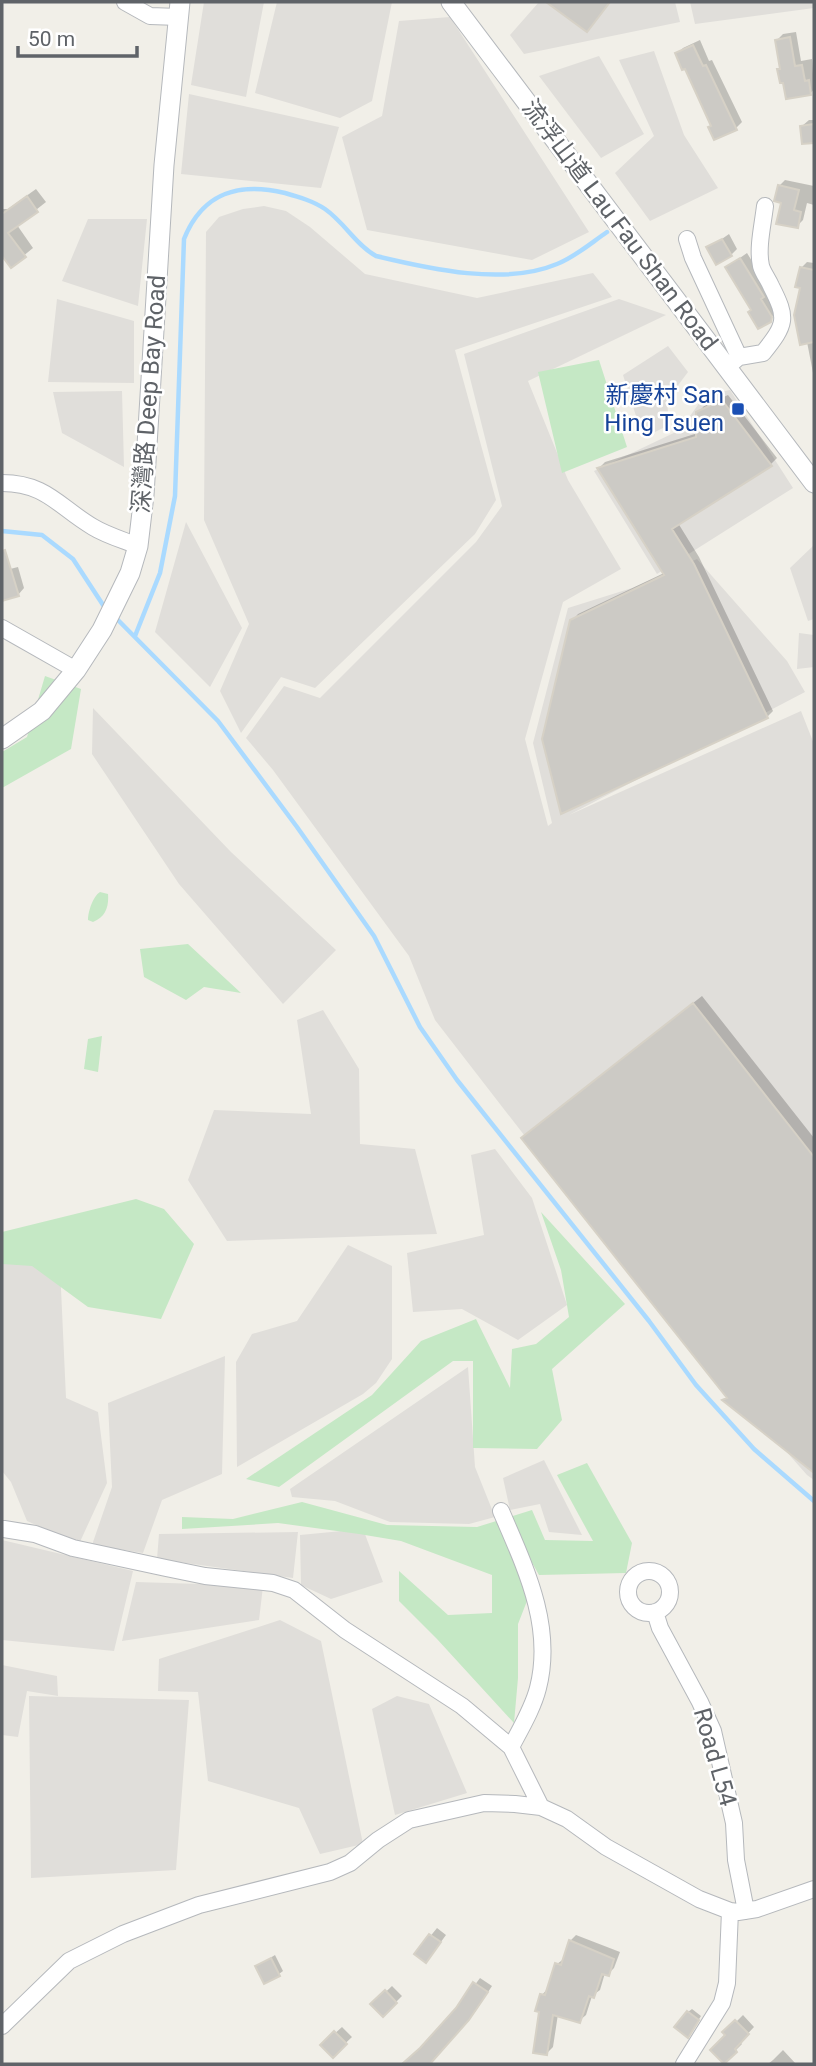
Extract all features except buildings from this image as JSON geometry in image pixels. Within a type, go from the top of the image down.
[{"type":"street","points":[[125,2],[150,16],[180,9]]},
{"type":"street","name":"流浮山道 Lau Fau Shan Road","points":[[451,2],[733,362],[814,482]]},
{"type":"street","name":"深灣路 Deep Bay Road","points":[[2,739],[42,711],[76,670],[121,595],[138,546],[144,495],[164,165],[180,9]]},
{"type":"street","points":[[688,240],[733,362],[763,353],[776,337],[784,316],[761,267],[765,206]]},
{"type":"street","points":[[2,483],[22,483],[61,502],[93,527],[138,546]]},
{"type":"street","points":[[2,628],[76,670]]},
{"type":"street","points":[[500,1511],[531,1581],[544,1653],[538,1689],[511,1747]]},
{"type":"street","points":[[4,1529],[35,1534],[73,1548],[205,1576],[282,1585],[303,1596],[345,1630],[462,1706],[511,1747],[541,1807]]},
{"type":"street","name":"Road L54","points":[[655,1612],[660,1628],[713,1731],[734,1823],[738,1911],[727,1983],[722,2003],[684,2064]]},
{"type":"street","points":[[2,2026],[69,1961],[123,1934],[199,1905],[330,1872],[350,1863],[409,1820],[484,1803],[541,1807],[567,1819],[606,1847],[699,1899],[738,1911],[814,1889]]},
{"type":"shaded area","points":[[204,2],[264,2],[246,97],[191,85]]},
{"type":"shaded area","points":[[277,2],[392,2],[372,101],[340,118],[255,93]]},
{"type":"shaded area","points":[[539,2],[675,2],[680,22],[524,54],[510,35]]},
{"type":"shaded area","points":[[690,2],[814,2],[814,8],[695,24]]},
{"type":"shaded area","points":[[450,17],[589,232],[532,260],[367,230],[342,137],[382,116],[399,21]]},
{"type":"shaded area","points":[[654,51],[684,135],[718,188],[650,221],[615,173],[654,136],[619,60]]},
{"type":"shaded area","points":[[599,56],[644,134],[601,158],[539,76]]},
{"type":"shaded area","points":[[189,94],[339,127],[321,188],[181,174]]},
{"type":"shaded area","points":[[264,206],[286,211],[310,227],[365,274],[477,298],[593,273],[612,297],[455,350],[496,500],[475,534],[315,688],[281,677],[241,733],[220,691],[249,624],[204,520],[206,232],[219,217]]},
{"type":"shaded area","points":[[88,219],[147,219],[138,306],[62,281]]},
{"type":"shaded area","points":[[57,299],[134,321],[134,383],[48,382]]},
{"type":"shaded area","points":[[619,299],[666,315],[528,381],[568,480],[621,569],[563,602],[525,739],[548,826],[552,823],[533,743],[568,608],[632,588],[697,559],[787,661],[805,692],[569,815],[801,711],[814,744],[814,1480],[644,1290],[435,1020],[409,956],[273,770],[246,738],[284,686],[320,698],[476,542],[502,506],[464,354]]},
{"type":"shaded area","points":[[668,346],[688,372],[667,400],[669,425],[643,438],[623,375]]},
{"type":"shaded area","points":[[730,390],[793,488],[657,574],[594,471],[680,430],[705,395]]},
{"type":"shaded area","points":[[122,391],[124,467],[62,433],[53,392]]},
{"type":"shaded area","points":[[186,522],[242,628],[210,687],[155,632]]},
{"type":"shaded area","points":[[814,545],[814,619],[808,621],[790,568]]},
{"type":"shaded area","points":[[799,633],[814,635],[814,667],[797,669]]},
{"type":"shaded area","points":[[93,708],[231,852],[336,950],[283,1004],[179,884],[92,754]]},
{"type":"shaded area","points":[[323,1010],[359,1069],[360,1144],[415,1149],[437,1234],[227,1241],[188,1180],[214,1110],[311,1114],[297,1020]]},
{"type":"shaded area","points":[[495,1149],[532,1198],[567,1305],[518,1340],[462,1309],[413,1312],[407,1253],[484,1235],[471,1155]]},
{"type":"shaded area","points":[[348,1245],[392,1266],[392,1359],[376,1383],[363,1394],[237,1467],[236,1362],[252,1334],[297,1321]]},
{"type":"shaded area","points":[[2,1256],[60,1267],[66,1398],[98,1412],[107,1483],[79,1544],[27,1521],[11,1482],[2,1471]]},
{"type":"shaded area","points":[[225,1356],[222,1474],[162,1500],[143,1553],[92,1545],[112,1487],[108,1403]]},
{"type":"shaded area","points":[[468,1367],[475,1467],[495,1517],[469,1524],[390,1522],[335,1501],[292,1497],[290,1489]]},
{"type":"shaded area","points":[[544,1460],[582,1535],[549,1532],[540,1504],[510,1510],[503,1478]]},
{"type":"shaded area","points":[[363,1529],[383,1582],[331,1599],[301,1585],[300,1535]]},
{"type":"shaded area","points":[[298,1532],[293,1578],[157,1559],[159,1534]]},
{"type":"shaded area","points":[[2,1540],[133,1571],[114,1651],[2,1640]]},
{"type":"shaded area","points":[[136,1582],[263,1586],[259,1620],[122,1641]]},
{"type":"shaded area","points":[[280,1620],[321,1641],[363,1844],[320,1854],[299,1808],[208,1781],[198,1692],[158,1691],[159,1659]]},
{"type":"shaded area","points":[[2,1665],[57,1676],[58,1696],[27,1691],[18,1737],[2,1735]]},
{"type":"shaded area","points":[[29,1696],[189,1700],[176,1870],[31,1878]]},
{"type":"shaded area","points":[[397,1696],[429,1704],[467,1793],[395,1815],[372,1709]]},
{"type":"green space","points":[[599,360],[627,447],[562,473],[538,372]]},
{"type":"green space","points":[[45,676],[81,689],[71,749],[2,788],[2,752],[27,737]]},
{"type":"green space","points":[[100,892],[108,894],[107,907],[104,914],[93,922],[88,920],[89,913]]},
{"type":"green space","points":[[188,944],[241,993],[204,987],[186,1000],[144,977],[140,949]]},
{"type":"green space","points":[[102,1036],[98,1072],[84,1069],[88,1039]]},
{"type":"green space","points":[[136,1199],[164,1209],[194,1244],[161,1319],[88,1307],[32,1266],[2,1264],[2,1232]]},
{"type":"green space","points":[[541,1212],[625,1304],[552,1369],[562,1420],[537,1449],[473,1448],[473,1361],[453,1361],[279,1487],[246,1479],[372,1395],[421,1341],[476,1319],[510,1388],[512,1349],[536,1344],[569,1317],[561,1270]]},
{"type":"green space","points":[[587,1463],[632,1543],[626,1573],[539,1575],[526,1552],[527,1601],[518,1624],[518,1678],[514,1723],[399,1601],[399,1571],[448,1615],[492,1613],[492,1575],[401,1541],[359,1534],[278,1523],[182,1529],[182,1517],[233,1519],[302,1502],[387,1525],[477,1527],[532,1510],[545,1540],[593,1541],[557,1475]]},
{"type":"waterway","points":[[135,636],[160,573],[175,496],[184,239],[201,210],[224,194],[238,190],[285,193],[311,201],[325,209],[362,246],[376,256],[443,270],[491,275],[537,271],[557,264],[583,250],[607,232]]},
{"type":"waterway","points":[[2,531],[42,535],[73,559],[105,608]]},
{"type":"waterway","points":[[114,616],[218,721],[374,936],[420,1027],[457,1080],[649,1321],[696,1385],[754,1449],[814,1501]]},
{"type":"place","name":"新慶村 San Hing Tsuen","points":[[738,409]]}]
